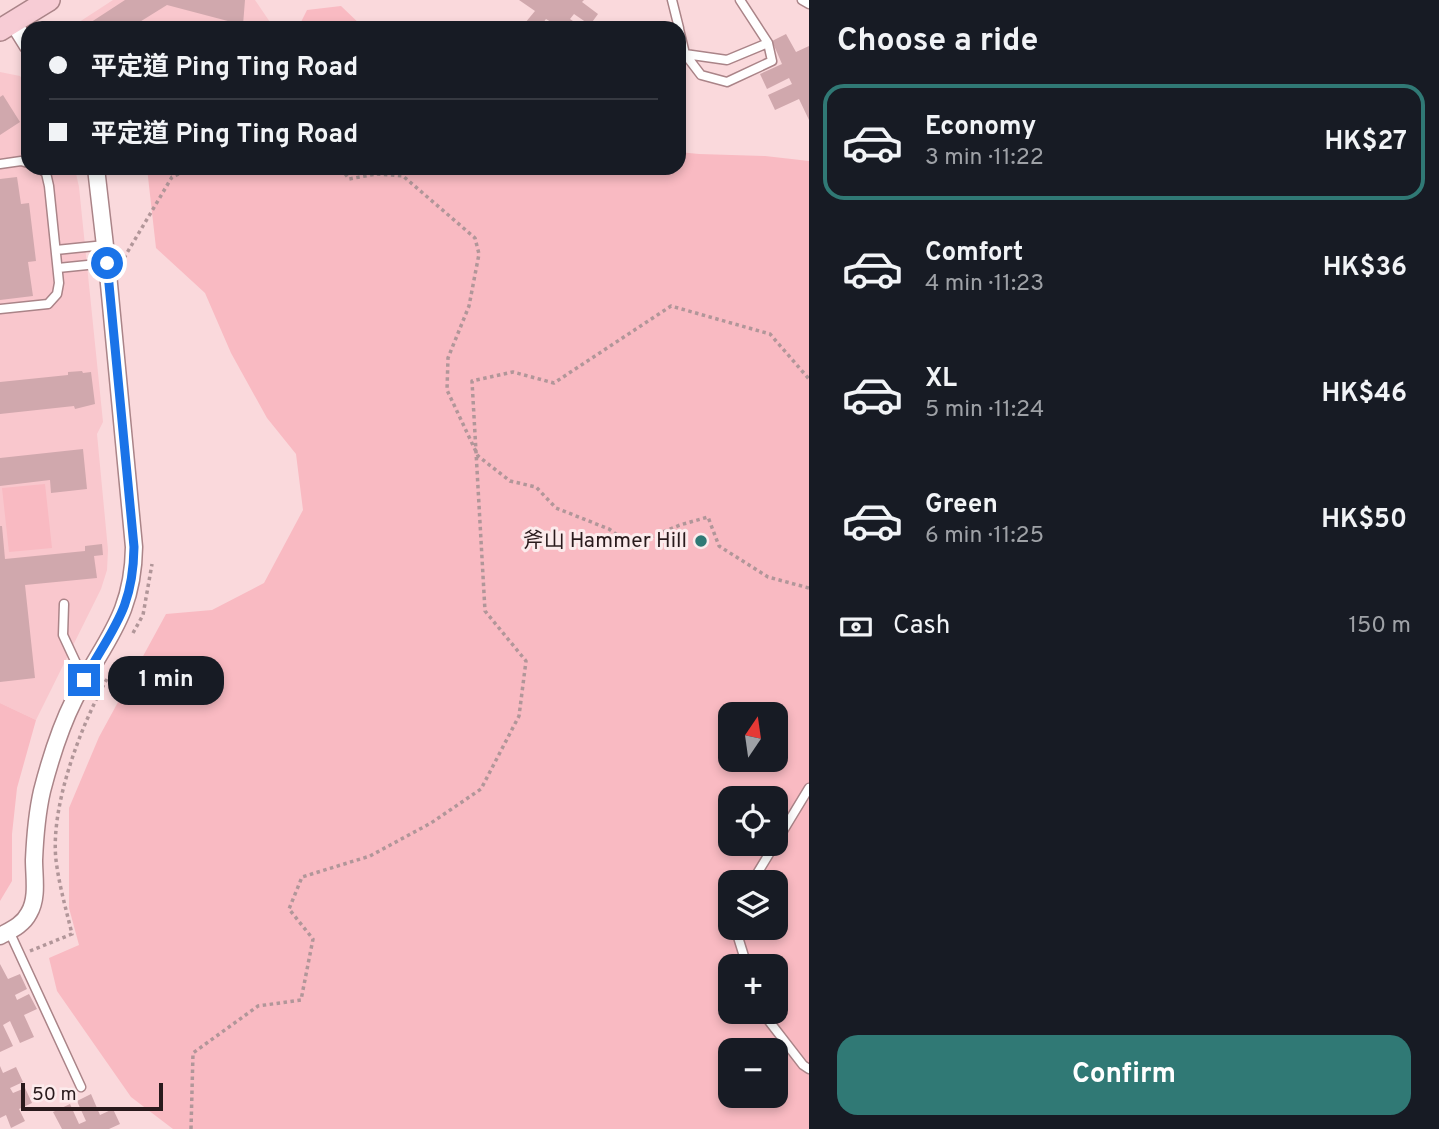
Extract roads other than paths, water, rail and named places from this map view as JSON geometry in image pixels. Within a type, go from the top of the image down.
[{"type":"main road","points":[[6,26],[49,0]]},
{"type":"street","points":[[6,26],[21,40]]},
{"type":"street","points":[[5,933],[26,918],[32,905],[36,826],[41,794],[60,731],[84,680],[121,616],[131,588],[134,568],[115,261],[105,245],[97,175]]},
{"type":"lane","points":[[672,0],[677,21]]},
{"type":"lane","points":[[686,55],[701,75],[727,82],[772,61],[768,43],[740,0]]},
{"type":"lane","points":[[802,0],[809,4]]},
{"type":"lane","points":[[686,54],[727,60],[768,43]]},
{"type":"lane","points":[[0,164],[21,161]]},
{"type":"lane","points":[[0,309],[48,304],[57,294],[58,268],[46,175]]},
{"type":"lane","points":[[56,250],[105,245]]},
{"type":"lane","points":[[58,268],[115,261]]},
{"type":"lane","points":[[64,604],[63,635],[84,680]]},
{"type":"lane","points":[[759,870],[809,788]]},
{"type":"lane","points":[[5,933],[20,954],[81,1087]]},
{"type":"lane","points":[[771,1024],[809,1069]]},
{"type":"place","name":"斧山 Hammer Hill","points":[[701,541]]}]
